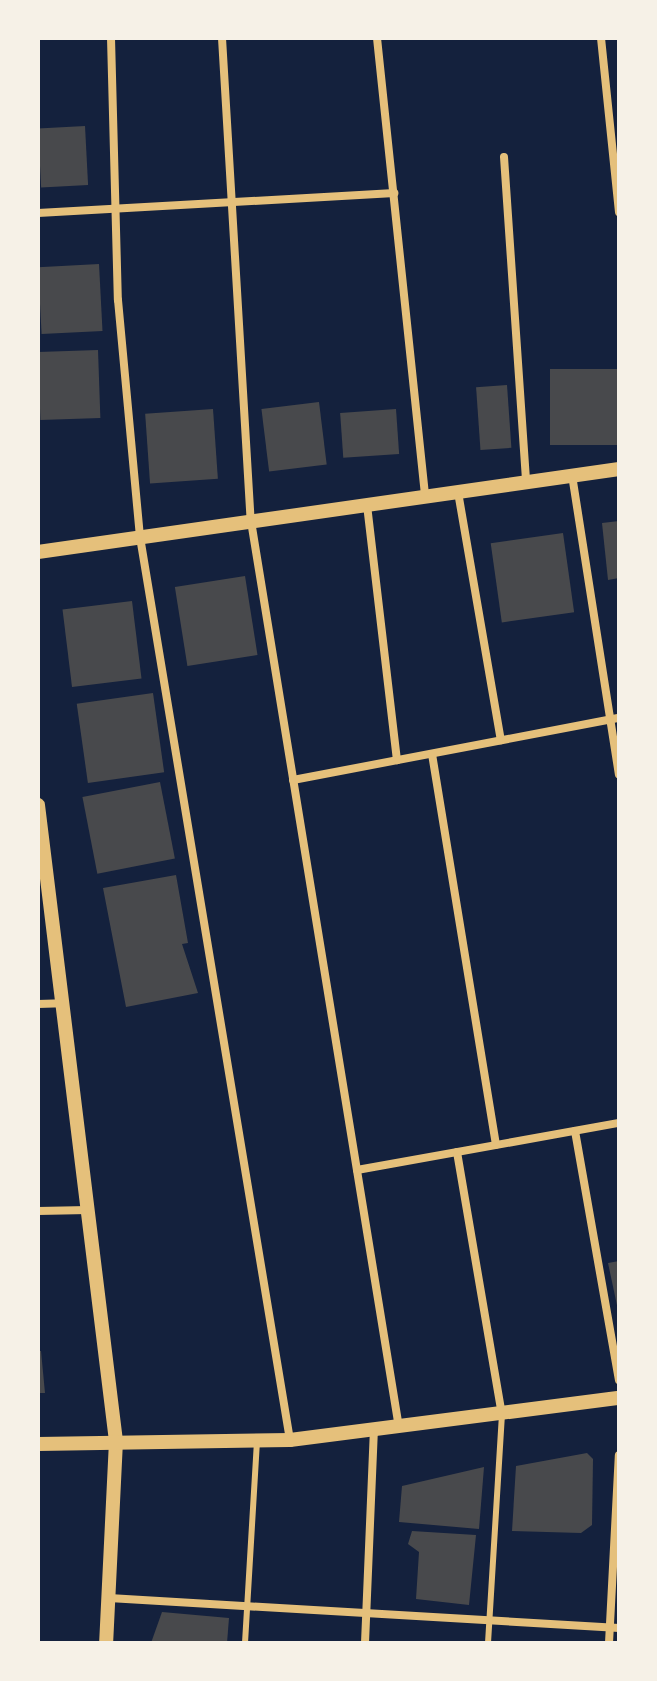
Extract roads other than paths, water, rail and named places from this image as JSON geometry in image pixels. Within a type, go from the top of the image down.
[{"type":"street","points":[[111,38],[116,207],[140,537],[290,1440]]},
{"type":"street","points":[[222,38],[251,521],[399,1429]]},
{"type":"street","points":[[377,38],[425,498]]},
{"type":"street","points":[[601,38],[619,212]]},
{"type":"street","points":[[504,157],[526,482]]},
{"type":"street","points":[[38,213],[231,198],[394,193]]},
{"type":"street","points":[[38,552],[619,469]]},
{"type":"street","points":[[572,475],[615,719],[619,774]]},
{"type":"street","points":[[458,492],[501,740]]},
{"type":"street","points":[[367,505],[397,760]]},
{"type":"street","points":[[293,780],[615,719]]},
{"type":"street","points":[[432,754],[496,1145]]},
{"type":"street","points":[[38,805],[116,1441],[106,1643]]},
{"type":"street","points":[[38,1004],[62,1003]]},
{"type":"street","points":[[357,1170],[619,1123]]},
{"type":"street","points":[[575,1131],[619,1380]]},
{"type":"street","points":[[457,1152],[502,1414]]},
{"type":"street","points":[[38,1211],[88,1210]]},
{"type":"street","points":[[38,1444],[290,1440],[399,1429],[619,1398]]},
{"type":"street","points":[[365,1643],[374,1432]]},
{"type":"street","points":[[609,1643],[614,1628],[619,1455]]},
{"type":"street","points":[[109,1598],[489,1618],[614,1628]]},
{"type":"lane","points":[[488,1643],[502,1414]]},
{"type":"lane","points":[[245,1643],[257,1441]]}]
